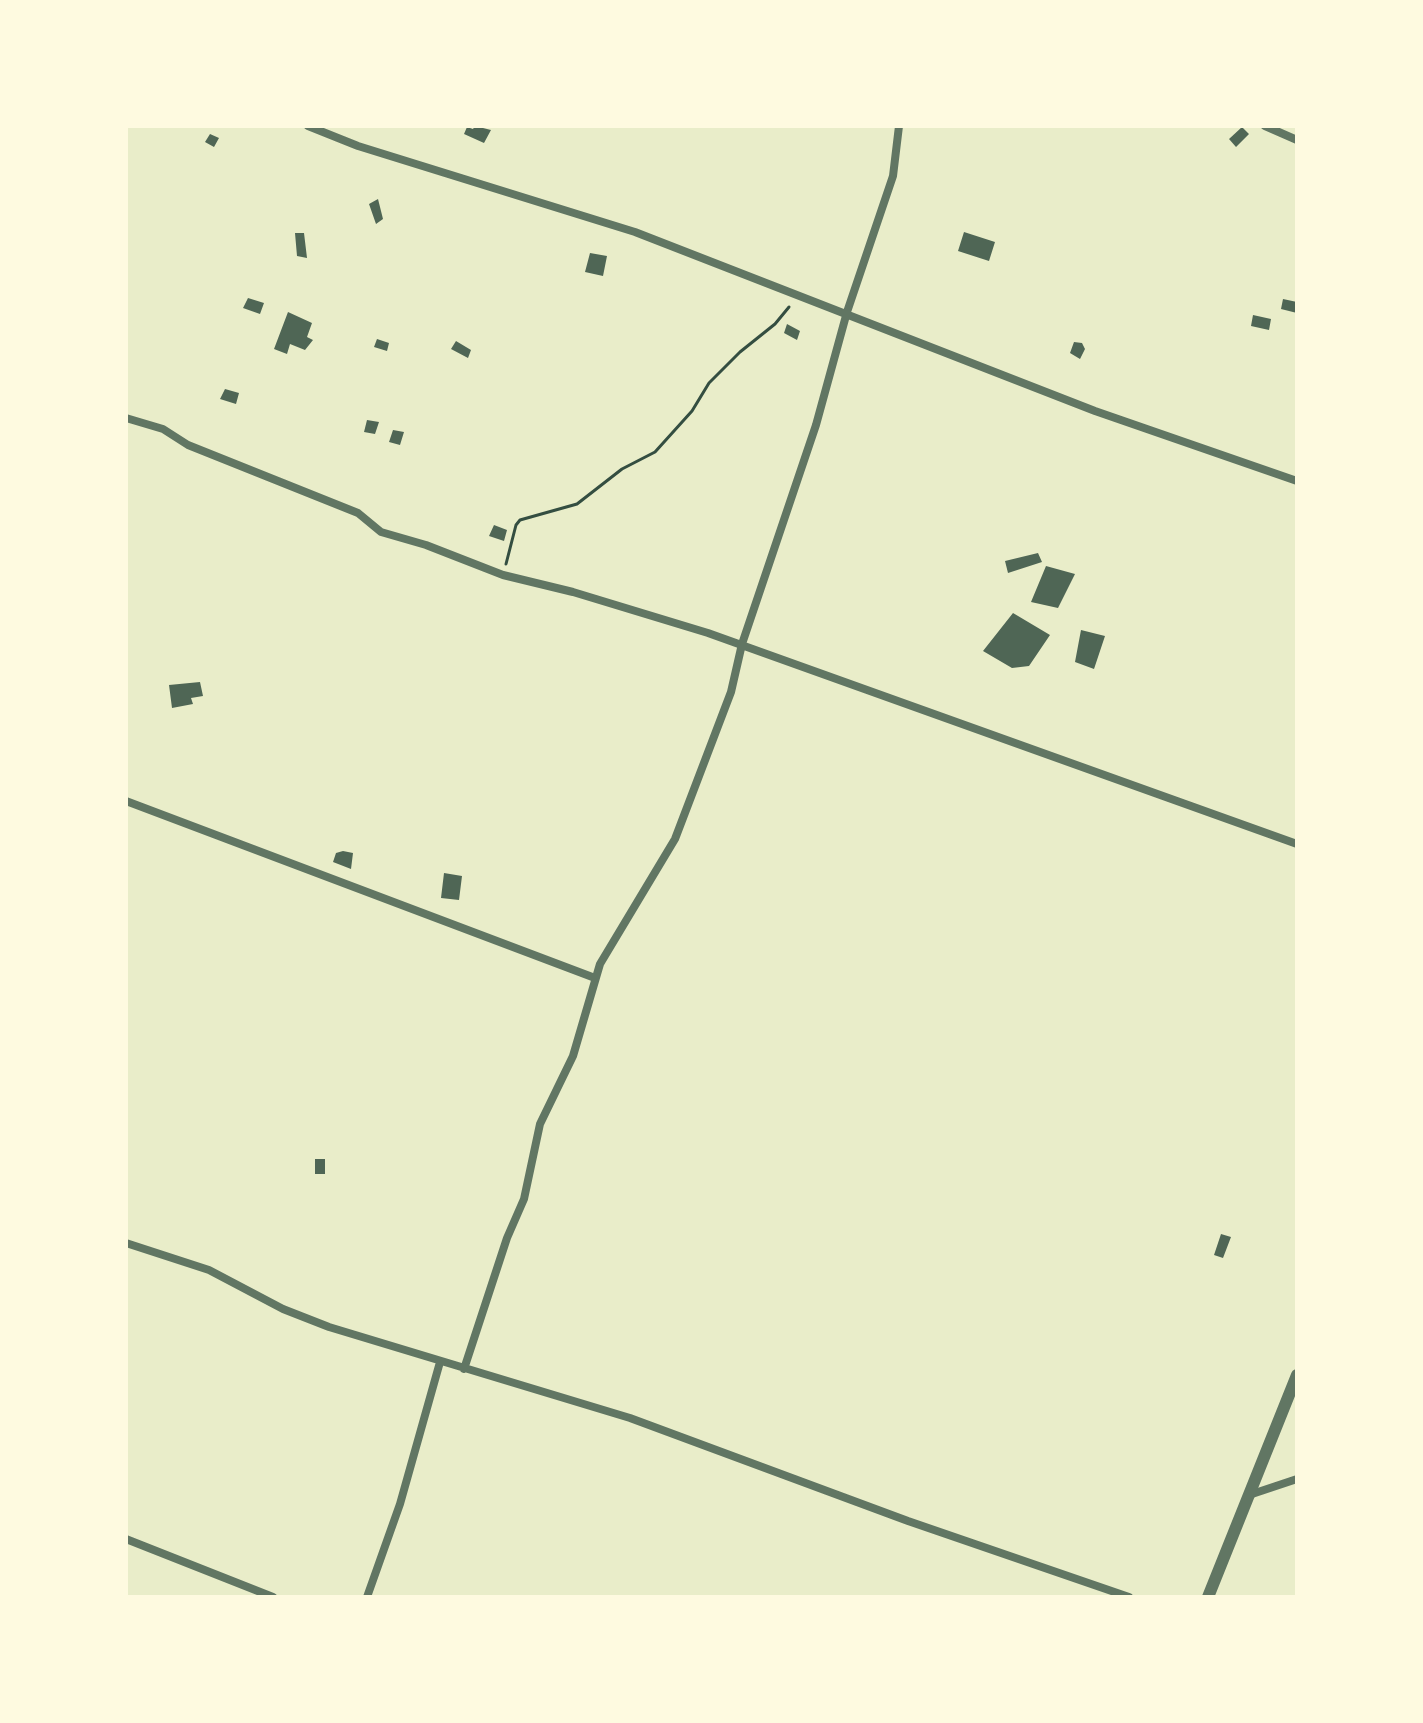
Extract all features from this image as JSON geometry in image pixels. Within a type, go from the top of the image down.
[{"type":"street","points":[[308,126],[358,146],[635,232],[1095,411],[1297,481]]},
{"type":"street","points":[[464,1369],[507,1238],[524,1199],[540,1124],[573,1056],[588,1014],[595,978],[659,861],[675,839],[731,692],[742,644],[816,425],[847,312],[893,176],[899,126]]},
{"type":"street","points":[[1265,126],[1297,140]]},
{"type":"street","points":[[126,418],[163,429],[188,445],[358,513],[381,532],[426,545],[503,575],[573,592],[742,644],[1297,844]]},
{"type":"street","points":[[126,801],[595,978]]},
{"type":"street","points":[[126,1243],[209,1270],[283,1309],[329,1327],[630,1418],[908,1521],[1129,1597]]},
{"type":"street","points":[[367,1597],[405,1491],[440,1362]]},
{"type":"street","points":[[1208,1597],[1297,1375]]},
{"type":"street","points":[[1248,1496],[1297,1479]]},
{"type":"street","points":[[126,1539],[273,1597]]},
{"type":"path","points":[[503,575],[520,520],[577,504],[622,469],[655,452],[692,411],[709,383],[775,324],[797,293]]},
{"type":"building","points":[[475,126],[491,130],[484,143],[464,134],[467,127],[473,129]]},
{"type":"building","points":[[1242,127],[1249,134],[1236,147],[1229,139]]},
{"type":"building","points":[[210,134],[219,138],[214,147],[205,142]]},
{"type":"building","points":[[378,199],[383,219],[376,224],[369,204]]},
{"type":"building","points":[[964,232],[995,242],[989,261],[958,251]]},
{"type":"building","points":[[295,233],[304,233],[307,258],[297,256]]},
{"type":"building","points":[[590,253],[607,256],[603,276],[585,272]]},
{"type":"building","points":[[248,298],[264,303],[260,314],[243,308]]},
{"type":"building","points":[[1283,299],[1297,302],[1297,313],[1281,309]]},
{"type":"building","points":[[288,312],[312,323],[307,337],[313,340],[305,350],[290,344],[287,354],[274,349]]},
{"type":"building","points":[[1253,315],[1271,319],[1269,330],[1251,326]]},
{"type":"building","points":[[787,324],[800,331],[797,340],[784,333]]},
{"type":"building","points":[[377,339],[389,343],[387,351],[374,347]]},
{"type":"building","points":[[456,341],[471,350],[468,358],[451,349]]},
{"type":"building","points":[[1074,342],[1082,343],[1085,349],[1080,359],[1070,353]]},
{"type":"building","points":[[225,389],[239,393],[236,404],[220,399]]},
{"type":"building","points":[[367,420],[379,422],[375,434],[364,432]]},
{"type":"building","points":[[393,430],[404,432],[400,445],[389,442]]},
{"type":"building","points":[[494,525],[507,530],[504,541],[489,536]]},
{"type":"building","points":[[1038,553],[1042,562],[1008,573],[1005,561]]},
{"type":"building","points":[[1046,566],[1075,574],[1058,608],[1031,602]]},
{"type":"building","points":[[1013,613],[1050,635],[1029,666],[1012,668],[983,651]]},
{"type":"building","points":[[1081,630],[1105,636],[1094,669],[1075,662]]},
{"type":"building","points":[[200,682],[203,696],[191,698],[193,704],[172,708],[169,685]]},
{"type":"building","points":[[336,853],[353,853],[351,869],[333,862]]},
{"type":"building","points":[[444,873],[462,876],[459,900],[441,898]]},
{"type":"building","points":[[315,1159],[325,1159],[325,1174],[315,1174]]},
{"type":"building","points":[[1221,1234],[1231,1237],[1223,1258],[1214,1255]]}]
